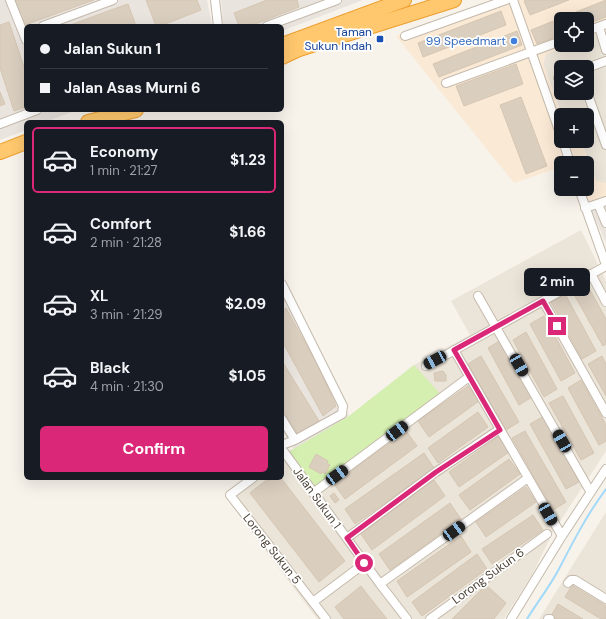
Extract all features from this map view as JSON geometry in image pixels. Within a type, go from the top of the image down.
[{"type":"highway","points":[[284,44],[404,0],[407,6],[421,11]]},
{"type":"highway","points":[[284,56],[299,49],[454,0]]},
{"type":"highway","points":[[94,120],[112,112]]},
{"type":"highway","points":[[96,120],[128,112]]},
{"type":"highway","points":[[0,152],[24,143]]},
{"type":"street","points":[[10,0],[24,33]]},
{"type":"street","points":[[49,24],[113,0]]},
{"type":"street","points":[[215,0],[218,24]]},
{"type":"street","points":[[272,24],[337,0]]},
{"type":"street","points":[[405,36],[506,0]]},
{"type":"street","points":[[513,0],[554,116]]},
{"type":"street","points":[[602,26],[606,50]]},
{"type":"street","points":[[446,83],[554,44]]},
{"type":"street","points":[[594,65],[606,61]]},
{"type":"street","points":[[590,100],[606,145]]},
{"type":"street","points":[[0,124],[32,112]]},
{"type":"street","points":[[426,366],[606,266],[581,196]]},
{"type":"street","points":[[585,208],[602,203],[606,223]]},
{"type":"street","points":[[591,274],[606,302]]},
{"type":"street","points":[[284,288],[343,406],[342,414],[295,440],[284,444]]},
{"type":"street","points":[[478,296],[497,326],[590,491]]},
{"type":"street","points":[[543,301],[606,413]]},
{"type":"street","points":[[454,350],[562,536]]},
{"type":"street","points":[[313,492],[469,377]]},
{"type":"street","points":[[284,422],[295,440]]},
{"type":"street","points":[[347,538],[436,472],[500,430]]},
{"type":"street","name":"Jalan Sukun 1","points":[[284,454],[407,619]]},
{"type":"street","points":[[511,619],[590,491],[606,469]]},
{"type":"street","points":[[380,584],[528,478]]},
{"type":"street","name":"Lorong Sukun 5","points":[[250,480],[230,495],[326,619]]},
{"type":"street","name":"Lorong Sukun 6","points":[[430,619],[547,534]]},
{"type":"street","points":[[313,602],[364,563]]},
{"type":"street","points":[[568,583],[571,580],[575,580],[606,599]]},
{"type":"shaded area","points":[[0,0],[207,0],[212,24],[24,24],[24,112],[72,112],[51,120],[24,120],[24,131],[0,140]]},
{"type":"shaded area","points":[[221,0],[363,0],[284,30],[284,24],[223,24]]},
{"type":"shaded area","points":[[492,0],[606,0],[606,31],[594,35],[594,12],[554,12],[554,51],[546,54],[543,64],[554,94],[554,100],[556,100],[559,108],[554,108],[554,148],[584,148],[587,156],[554,156],[554,169],[514,183],[396,36]]},
{"type":"shaded area","points":[[606,31],[606,183],[596,181],[594,176],[594,156],[587,156],[584,148],[594,148],[594,108],[559,108],[556,100],[594,100],[594,60],[554,60],[554,94],[543,64],[546,54],[554,51],[594,52],[594,35]]},
{"type":"shaded area","points":[[594,176],[596,181],[606,183],[606,197],[588,203],[586,196],[594,196]]},
{"type":"shaded area","points":[[606,197],[606,243],[588,203]]},
{"type":"shaded area","points":[[581,230],[606,281],[606,451],[553,532],[533,573],[504,619],[317,619],[225,496],[248,480],[284,480],[284,455],[349,416],[414,365],[470,335],[451,301]]},
{"type":"shaded area","points":[[284,279],[349,416],[294,449],[284,433]]},
{"type":"shaded area","points":[[606,512],[606,619],[539,619]]},
{"type":"green space","points":[[414,365],[443,397],[313,493],[285,454],[349,416]]},
{"type":"building","points":[[94,0],[24,24],[22,26],[13,1]]},
{"type":"building","points":[[146,0],[197,0],[201,10],[165,24],[155,24]]},
{"type":"building","points":[[267,0],[297,0],[299,7],[255,24],[238,24],[234,13]]},
{"type":"building","points":[[569,0],[530,15],[524,1]]},
{"type":"building","points":[[606,0],[606,17],[594,21],[594,12],[576,12]]},
{"type":"building","points":[[128,4],[135,24],[73,24]]},
{"type":"building","points":[[501,11],[506,25],[423,57],[418,43]]},
{"type":"building","points":[[554,21],[554,38],[537,44],[531,30]]},
{"type":"building","points":[[9,22],[24,67],[24,108],[14,111],[0,68],[0,25]]},
{"type":"building","points":[[517,31],[522,45],[439,77],[433,64]]},
{"type":"building","points":[[516,64],[523,84],[464,106],[456,86]]},
{"type":"building","points":[[0,92],[5,104],[0,106]]},
{"type":"building","points":[[521,97],[547,166],[526,174],[500,105]]},
{"type":"building","points":[[585,281],[606,319],[606,344],[603,346],[571,289]]},
{"type":"building","points":[[284,294],[287,300],[284,301]]},
{"type":"building","points":[[565,294],[596,351],[582,359],[551,302]]},
{"type":"building","points":[[286,308],[319,368],[336,406],[323,416],[284,345],[284,310]]},
{"type":"building","points":[[544,316],[575,373],[561,381],[530,324]]},
{"type":"building","points":[[526,332],[557,389],[544,397],[513,340]]},
{"type":"building","points":[[501,340],[532,397],[519,405],[488,348]]},
{"type":"building","points":[[481,356],[519,422],[506,430],[468,364]]},
{"type":"building","points":[[602,356],[606,364],[606,396],[588,364]]},
{"type":"building","points":[[284,364],[319,421],[298,435],[284,412]]},
{"type":"building","points":[[443,371],[446,375],[446,381],[435,381],[434,373]]},
{"type":"building","points":[[581,380],[606,425],[606,441],[599,445],[568,388]]},
{"type":"building","points":[[468,386],[479,401],[429,437],[418,421]]},
{"type":"building","points":[[563,396],[594,453],[581,460],[549,403]]},
{"type":"building","points":[[478,412],[488,427],[438,463],[428,448]]},
{"type":"building","points":[[544,416],[579,482],[566,489],[530,424]]},
{"type":"building","points":[[406,431],[417,446],[345,499],[334,484]]},
{"type":"building","points":[[525,431],[566,502],[553,510],[512,438]]},
{"type":"building","points":[[498,437],[509,452],[459,487],[449,472]]},
{"type":"building","points":[[424,453],[434,468],[355,524],[345,509]]},
{"type":"building","points":[[316,454],[328,461],[327,463],[330,465],[325,474],[322,472],[321,474],[309,467]]},
{"type":"building","points":[[509,459],[520,474],[470,510],[459,495]]},
{"type":"building","points":[[266,480],[283,480],[345,561],[319,582],[250,493]]},
{"type":"building","points":[[434,480],[445,496],[372,550],[361,534]]},
{"type":"building","points":[[526,487],[536,502],[486,537],[476,522]]},
{"type":"building","points":[[334,493],[339,500],[335,503],[330,496]]},
{"type":"building","points":[[450,503],[461,519],[390,570],[379,554]]},
{"type":"building","points":[[533,515],[543,530],[492,564],[482,549]]},
{"type":"building","points":[[461,536],[471,552],[407,597],[397,581]]},
{"type":"building","points":[[477,554],[487,569],[422,616],[412,602]]},
{"type":"building","points":[[486,585],[506,603],[494,619],[452,619]]},
{"type":"building","points":[[572,585],[606,606],[606,619],[601,619],[565,597]]},
{"type":"building","points":[[361,586],[387,619],[344,619],[335,607]]},
{"type":"building","points":[[558,604],[583,619],[556,619],[551,616]]},
{"type":"waterway","points":[[527,619],[553,580],[593,508],[606,489]]},
{"type":"place","name":"Taman Sukun Indah","points":[[380,39]]},
{"type":"place","name":"99 Speedmart","points":[[514,41]]},
{"type":"route","points":[[364,563],[347,538],[436,472],[500,430],[454,350],[543,301],[557,326]]}]
